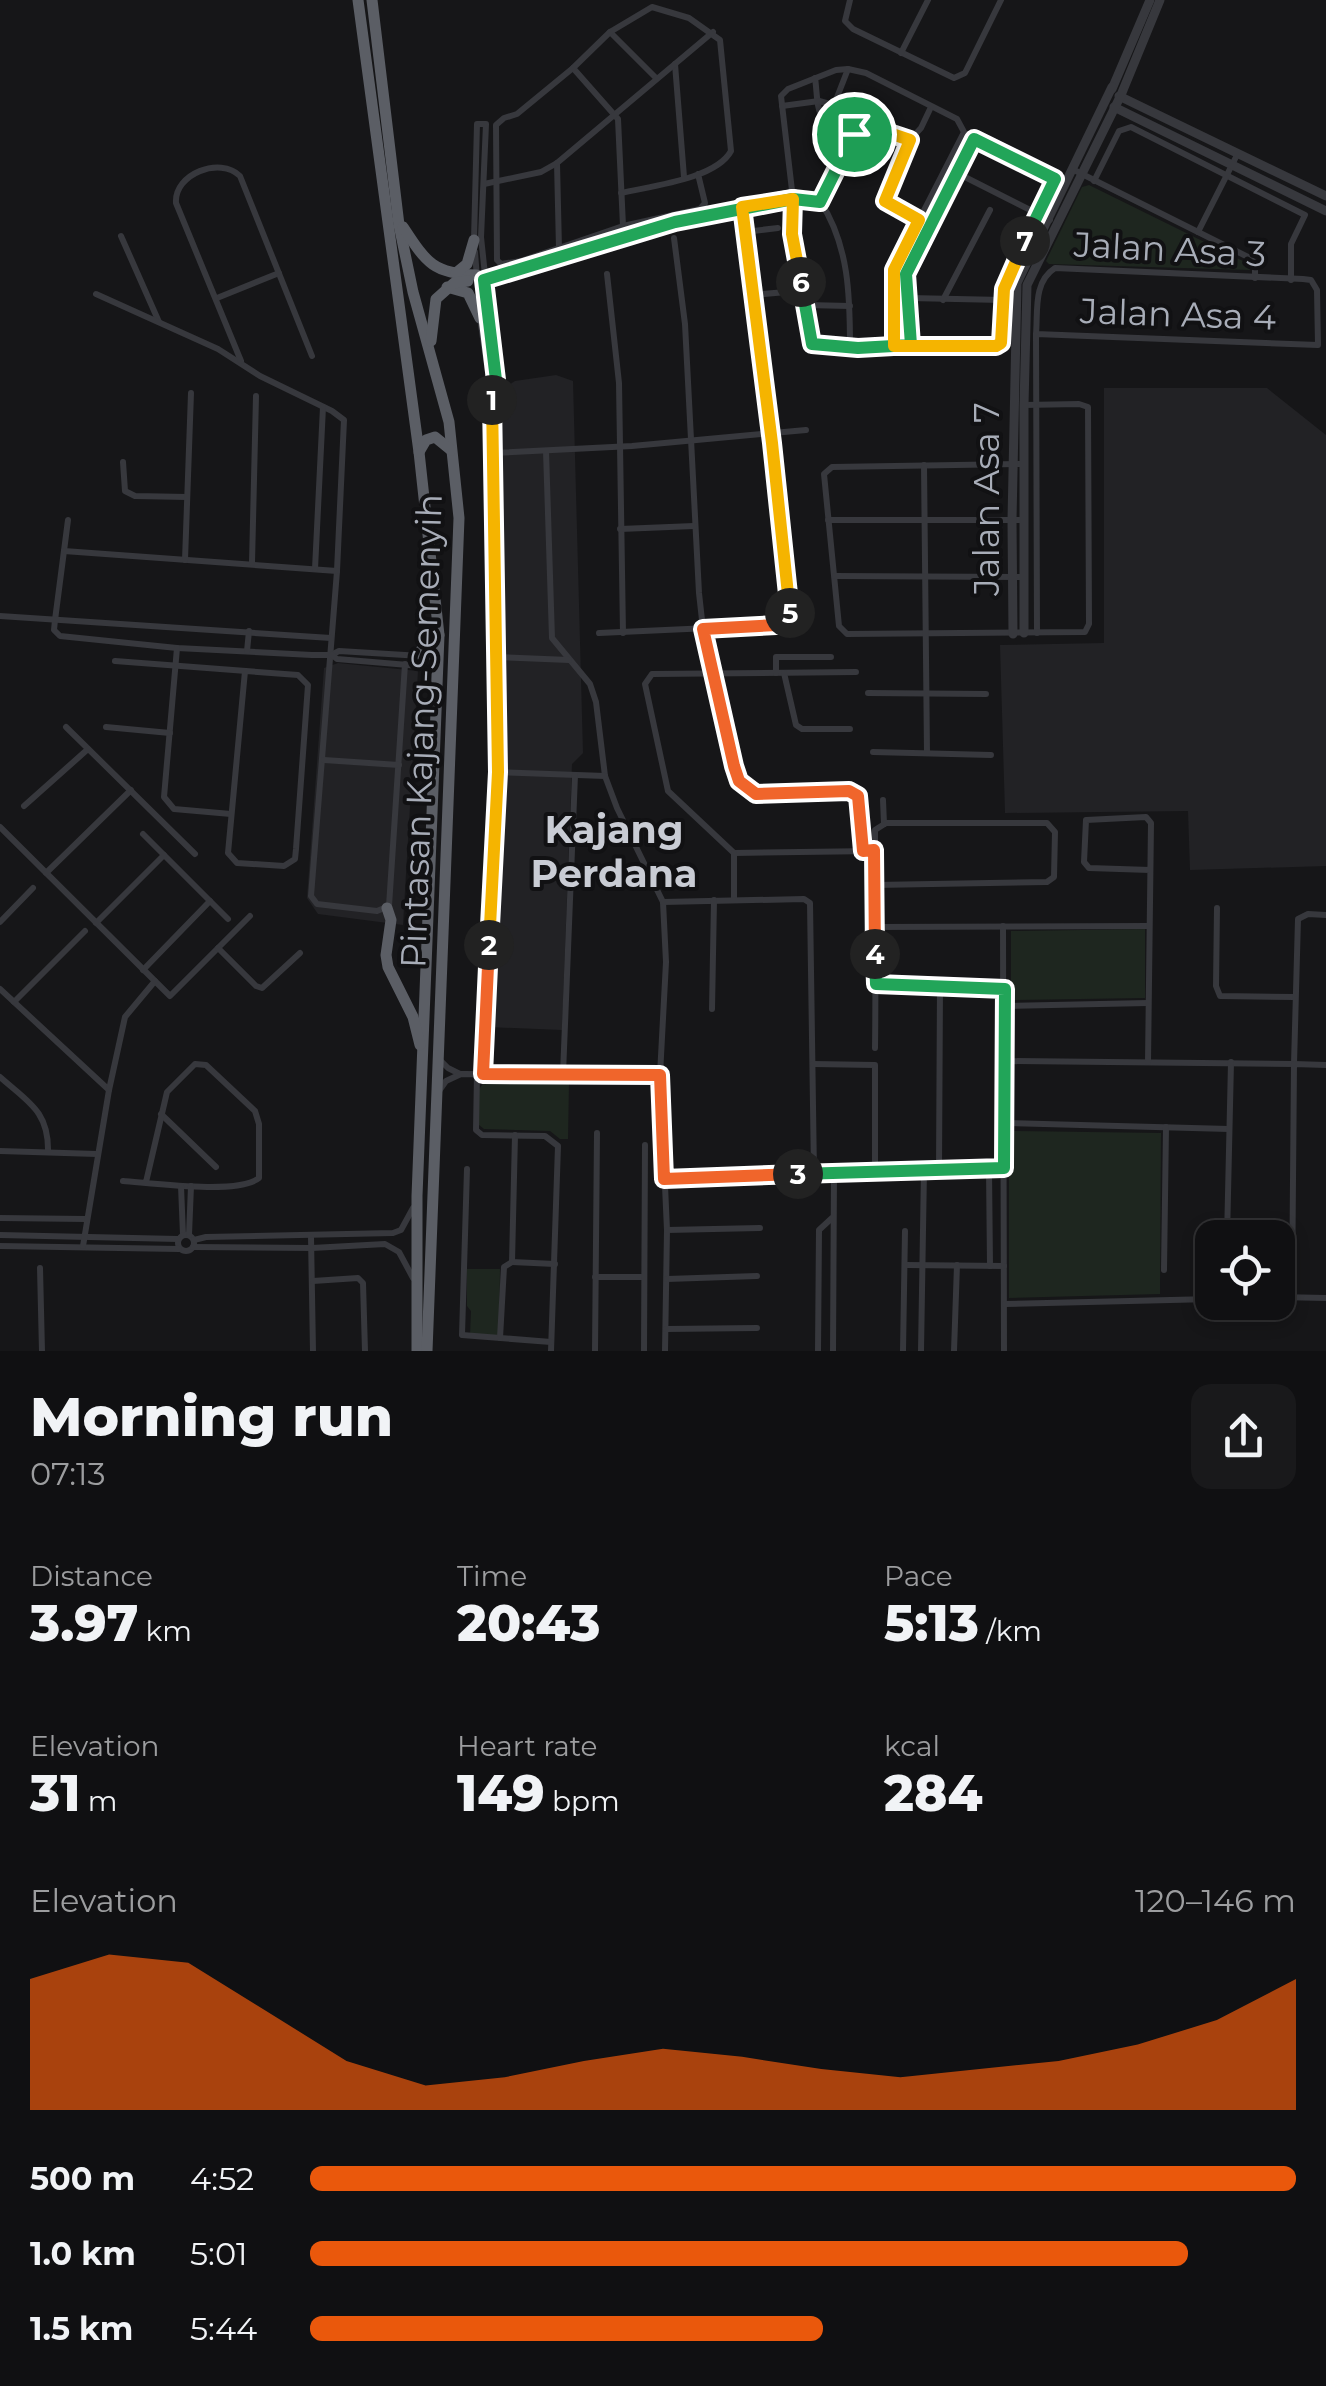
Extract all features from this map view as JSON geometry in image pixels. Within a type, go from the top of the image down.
[{"type":"highway","name":"Pintasan Kajang-Semenyih","points":[[358,0],[420,452],[439,658],[417,1196],[417,1351]]},
{"type":"highway","name":"Pintasan Kajang-Semenyih","points":[[372,0],[399,225],[454,453],[460,562],[436,1056],[428,1351]]},
{"type":"highway","points":[[399,225],[425,260],[468,293],[480,318]]},
{"type":"highway","points":[[429,344],[433,336],[433,305],[467,264],[474,240]]},
{"type":"highway","points":[[450,281],[480,278]]},
{"type":"highway","points":[[420,452],[426,440],[435,437],[454,453]]},
{"type":"highway","points":[[417,654],[438,636]]},
{"type":"highway","points":[[388,908],[388,966],[413,1017],[422,1054]]},
{"type":"street","points":[[850,0],[845,22],[853,29],[954,78],[965,72],[1001,0]]},
{"type":"street","points":[[901,53],[928,0]]},
{"type":"street","points":[[1113,99],[1150,0]]},
{"type":"street","points":[[1113,99],[1160,0]]},
{"type":"street","points":[[622,192],[720,166],[731,152],[720,40],[690,18],[652,7],[610,32],[573,68],[496,126],[497,260],[501,264],[623,226],[700,209],[705,203],[698,174]]},
{"type":"street","points":[[610,32],[656,78]]},
{"type":"street","points":[[475,170],[484,184],[542,172],[713,32]]},
{"type":"street","points":[[675,62],[684,177]]},
{"type":"street","points":[[573,68],[618,119],[623,226]]},
{"type":"street","points":[[834,105],[848,69]]},
{"type":"street","points":[[894,346],[894,270],[964,132],[957,119],[866,72],[836,70],[784,92],[782,106],[793,199],[792,234],[812,344],[850,348],[1001,343],[1004,289],[1047,218],[1055,179],[974,139],[906,274],[911,345]]},
{"type":"street","points":[[815,78],[823,118],[876,149],[889,151],[900,138]]},
{"type":"street","points":[[1113,99],[1326,196]]},
{"type":"street","points":[[1113,99],[1303,213],[1292,244],[1291,280]]},
{"type":"street","name":"Jalan Asa 7","points":[[1018,634],[1020,345],[1027,285],[1047,218],[1113,99]]},
{"type":"street","points":[[782,106],[819,101],[910,140]]},
{"type":"street","points":[[919,220],[882,199],[931,106]]},
{"type":"street","points":[[467,1170],[462,1335],[551,1347],[558,1146],[545,1136],[482,1135],[476,1130],[498,772],[491,391],[480,318],[480,278],[486,124],[477,124],[474,240],[480,278],[496,380],[491,391]]},
{"type":"street","points":[[825,149],[839,127]]},
{"type":"street","points":[[1094,181],[1119,131],[1131,127],[1326,210]]},
{"type":"street","points":[[854,134],[886,132]]},
{"type":"street","points":[[820,202],[854,134]]},
{"type":"street","points":[[1198,232],[1238,153]]},
{"type":"street","points":[[557,163],[558,249]]},
{"type":"street","points":[[241,362],[176,203],[175,191],[182,180],[219,166],[231,167],[240,176],[312,356]]},
{"type":"street","points":[[1076,171],[1252,259],[1255,278]]},
{"type":"street","points":[[956,173],[1047,218]]},
{"type":"street","points":[[474,199],[484,184]]},
{"type":"street","points":[[480,278],[534,267],[642,230],[742,207],[793,199],[820,202],[840,242],[850,306],[850,348]]},
{"type":"street","points":[[599,633],[776,625],[786,620],[790,600],[742,207]]},
{"type":"street","points":[[925,208],[936,214]]},
{"type":"street","points":[[943,300],[990,210]]},
{"type":"street","points":[[744,232],[778,228]]},
{"type":"street","points":[[121,236],[159,322]]},
{"type":"street","points":[[674,238],[684,324],[688,440],[703,629],[739,781],[756,794],[855,792],[863,851]]},
{"type":"street","points":[[1032,262],[1048,273]]},
{"type":"street","name":"Jalan Asa 3","points":[[1038,290],[1055,268],[1310,280],[1318,290],[1318,345]]},
{"type":"street","points":[[217,298],[279,273]]},
{"type":"street","points":[[607,274],[620,383],[623,633]]},
{"type":"street","name":"Jalan Asa 7","points":[[1037,634],[1038,290]]},
{"type":"street","points":[[752,295],[786,292]]},
{"type":"street","points":[[96,294],[241,362],[344,420],[338,572],[311,896],[316,904],[377,911],[388,908],[405,664]]},
{"type":"street","points":[[909,298],[1003,300]]},
{"type":"street","points":[[806,305],[850,306]]},
{"type":"street","name":"Jalan Asa 4","points":[[1036,334],[1318,345]]},
{"type":"street","name":"Jalan Asa 7","points":[[1018,464],[1024,405],[1020,345]]},
{"type":"street","points":[[185,560],[191,394]]},
{"type":"street","points":[[252,564],[256,396]]},
{"type":"street","points":[[1018,464],[832,467],[824,474],[839,626],[847,634],[1080,634],[1089,624],[1088,407],[1024,405]]},
{"type":"street","points":[[316,569],[323,406]]},
{"type":"street","points":[[493,453],[806,430]]},
{"type":"street","points":[[546,451],[552,638],[590,684],[606,776],[616,808],[663,902],[666,962],[660,1075],[668,1230],[665,1351]]},
{"type":"street","points":[[123,462],[125,491],[135,496],[187,497]]},
{"type":"street","points":[[924,465],[927,753]]},
{"type":"street","points":[[68,520],[54,630],[67,639],[331,655],[337,659],[405,664],[420,666],[439,686]]},
{"type":"street","points":[[828,520],[1017,520]]},
{"type":"street","points":[[620,529],[694,526]]},
{"type":"street","points":[[64,551],[338,572]]},
{"type":"street","points":[[834,576],[1018,577]]},
{"type":"street","points":[[0,616],[331,638]]},
{"type":"street","points":[[247,651],[248,632]]},
{"type":"street","points":[[176,648],[164,797],[174,809],[231,814]]},
{"type":"street","points":[[331,655],[338,650],[439,658]]},
{"type":"street","points":[[830,657],[776,656],[796,725],[802,729],[850,728]]},
{"type":"street","points":[[497,658],[570,660]]},
{"type":"street","points":[[115,662],[176,664],[298,675],[308,686],[294,859],[284,866],[236,863],[228,852],[246,671]]},
{"type":"street","points":[[856,672],[652,674],[645,684],[668,791],[734,853],[874,850]]},
{"type":"street","points":[[868,692],[986,694]]},
{"type":"street","points":[[66,727],[195,854]]},
{"type":"street","points":[[106,727],[170,732]]},
{"type":"street","points":[[24,806],[88,749]]},
{"type":"street","points":[[873,752],[991,755]]},
{"type":"street","points":[[324,760],[399,766]]},
{"type":"street","points":[[498,772],[606,776]]},
{"type":"street","points":[[564,1074],[576,775]]},
{"type":"street","points":[[46,873],[131,790]]},
{"type":"street","points":[[883,800],[885,823]]},
{"type":"street","points":[[1148,1062],[1148,926],[1150,870],[1150,823],[1146,817],[1086,820],[1084,862],[1089,868],[1150,870]]},
{"type":"street","points":[[875,885],[1047,882],[1054,877],[1055,832],[1047,824],[885,823],[874,830],[875,1048]]},
{"type":"street","points":[[1,829],[170,996],[250,916]]},
{"type":"street","points":[[143,834],[228,919]]},
{"type":"street","points":[[734,853],[734,899]]},
{"type":"street","points":[[96,923],[164,854]]},
{"type":"street","points":[[0,922],[34,888]]},
{"type":"street","points":[[712,1010],[714,900]]},
{"type":"street","points":[[143,970],[210,901]]},
{"type":"street","points":[[663,902],[810,902],[814,1173]]},
{"type":"street","points":[[1217,908],[1216,986],[1220,996],[1295,997]]},
{"type":"street","points":[[1293,1220],[1298,919],[1308,914],[1326,915]]},
{"type":"street","points":[[1004,926],[1004,1351]]},
{"type":"street","points":[[875,927],[1148,926]]},
{"type":"street","points":[[14,1002],[85,931]]},
{"type":"street","points":[[218,948],[262,988],[300,953]]},
{"type":"street","points":[[83,1246],[108,1090],[125,1017],[155,981]]},
{"type":"street","points":[[876,984],[1005,989]]},
{"type":"street","points":[[939,1170],[940,986]]},
{"type":"street","points":[[0,989],[108,1090]]},
{"type":"street","points":[[1006,1006],[1148,1002]]},
{"type":"street","points":[[436,1056],[461,1074],[660,1075]]},
{"type":"street","points":[[1005,1061],[1326,1066]]},
{"type":"street","points":[[1226,1220],[1231,1062]]},
{"type":"street","points":[[123,1181],[181,1186],[250,1185],[259,1178],[260,1124],[255,1111],[206,1064],[195,1064],[167,1092],[146,1182]]},
{"type":"street","points":[[812,1064],[875,1064],[875,1172]]},
{"type":"street","points":[[436,1096],[446,1081],[461,1074]]},
{"type":"street","points":[[2,1080],[44,1118],[48,1152]]},
{"type":"street","points":[[161,1114],[216,1167]]},
{"type":"street","points":[[1004,1123],[1229,1129]]},
{"type":"street","points":[[1164,1270],[1166,1128]]},
{"type":"street","points":[[595,1351],[597,1133]]},
{"type":"street","points":[[512,1262],[515,1135]]},
{"type":"street","points":[[644,1351],[645,1145]]},
{"type":"street","points":[[0,1151],[97,1154]]},
{"type":"street","points":[[989,1168],[990,1266]]},
{"type":"street","points":[[664,1179],[1004,1168]]},
{"type":"street","points":[[921,1351],[924,1170]]},
{"type":"street","points":[[833,1351],[834,1173]]},
{"type":"street","points":[[181,1186],[188,1239]]},
{"type":"street","points":[[0,1246],[185,1252],[191,1186]]},
{"type":"street","points":[[179,1249],[188,1239],[206,1237],[392,1233],[407,1222],[417,1196]]},
{"type":"street","points":[[0,1218],[86,1220]]},
{"type":"street","points":[[818,1351],[819,1230],[833,1218]]},
{"type":"street","points":[[668,1230],[760,1228]]},
{"type":"street","points":[[903,1351],[905,1231]]},
{"type":"street","points":[[0,1235],[188,1239],[312,1248],[385,1244],[404,1258],[418,1288]]},
{"type":"street","points":[[311,1236],[313,1351]]},
{"type":"street","points":[[500,1338],[504,1267],[512,1262],[555,1264]]},
{"type":"street","points":[[906,1265],[1004,1266]]},
{"type":"street","points":[[954,1351],[957,1265]]},
{"type":"street","points":[[40,1268],[42,1351]]},
{"type":"street","points":[[666,1279],[757,1276]]},
{"type":"street","points":[[595,1277],[644,1277]]},
{"type":"street","points":[[313,1280],[358,1278],[362,1283],[365,1351]]},
{"type":"street","points":[[1295,1297],[1326,1298]]},
{"type":"street","points":[[1005,1304],[1195,1300]]},
{"type":"street","points":[[666,1328],[758,1328]]},
{"type":"shaded area","points":[[1089,185],[1249,264],[1250,270],[1049,264],[1046,261],[1082,187]]},
{"type":"shaded area","points":[[556,375],[573,381],[583,753],[572,764],[562,1030],[488,1027],[501,767],[498,392],[515,381]]},
{"type":"shaded area","points":[[1104,388],[1267,388],[1326,435],[1326,866],[1190,870],[1188,811],[1005,813],[1000,645],[1104,643]]},
{"type":"shaded area","points":[[338,663],[418,671],[403,925],[318,914],[307,898],[324,668]]},
{"type":"shaded area","points":[[1145,929],[1145,998],[1011,1000],[1011,931]]},
{"type":"shaded area","points":[[485,1081],[569,1083],[568,1139],[560,1139],[550,1131],[484,1129],[479,1125],[479,1089]]},
{"type":"shaded area","points":[[1012,1131],[1161,1133],[1160,1294],[1009,1298]]},
{"type":"shaded area","points":[[467,1269],[500,1269],[499,1335],[470,1336]]},
{"type":"district","name":"Kajang Perdana","points":[[614,851]]},
{"type":"route","points":[[854,134],[820,202],[793,199],[742,207],[675,222],[484,280],[496,380],[491,391],[498,772],[483,1074],[660,1075],[664,1179],[1004,1168],[1005,989],[876,984],[874,850],[863,851],[858,796],[849,791],[756,794],[739,781],[703,629],[776,625],[786,620],[790,612],[742,207],[793,199],[792,234],[812,344],[858,348],[911,345],[906,274],[974,139],[1055,179],[1004,289],[1001,343],[894,346],[894,270],[919,220],[885,201],[910,140],[886,132],[854,134]]}]
